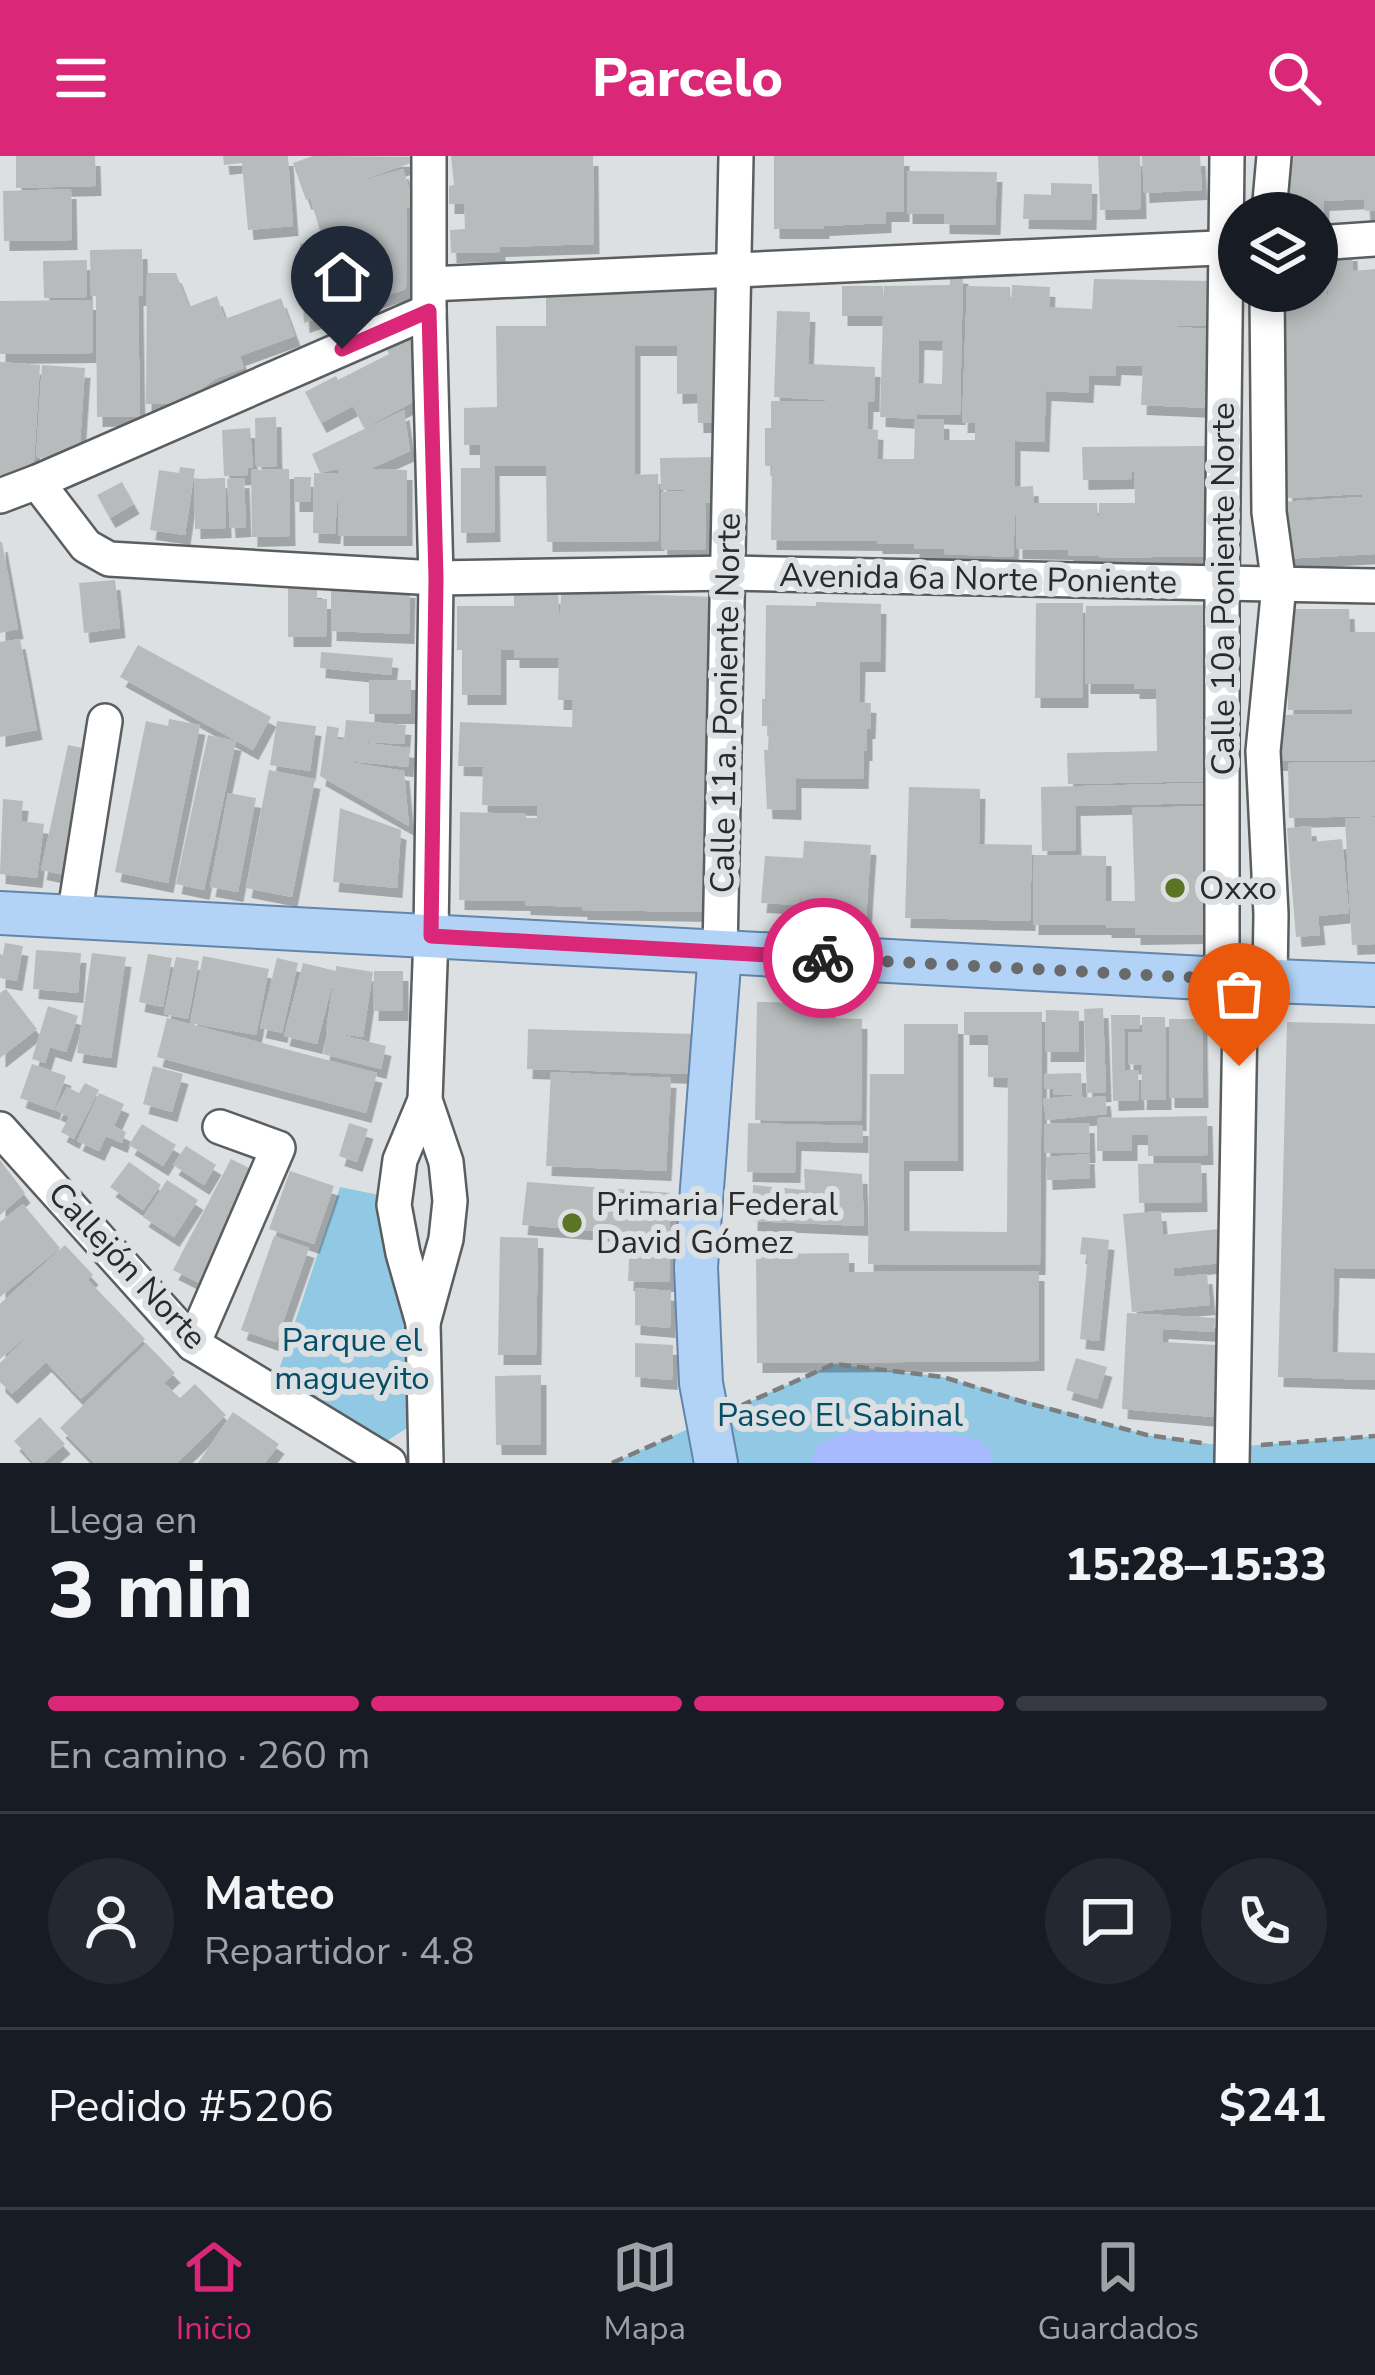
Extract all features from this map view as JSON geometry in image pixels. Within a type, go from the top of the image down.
[{"type":"main road","points":[[0,913],[1375,985]]},
{"type":"main road","name":"Calle 11a. Poniente Norte","points":[[712,1440],[701,1383],[696,1267],[720,952]]},
{"type":"street","points":[[426,1463],[423,1323],[394,1204],[400,1160],[425,1100],[431,936],[436,578],[429,156]]},
{"type":"street","name":"Calle 11a. Poniente Norte","points":[[720,952],[736,156]]},
{"type":"street","name":"Calle 10a Poniente Norte","points":[[1227,156],[1229,192]]},
{"type":"street","points":[[1271,192],[1274,156]]},
{"type":"street","points":[[1338,242],[1375,239]]},
{"type":"street","points":[[0,496],[429,298],[734,268],[1218,248]]},
{"type":"street","name":"Calle 10a Poniente Norte","points":[[1231,312],[1222,584],[1222,979],[1240,1018],[1232,1456]]},
{"type":"street","name":"Calle 10a Poniente Norte","points":[[1267,312],[1269,512],[1279,585],[1263,751],[1270,981]]},
{"type":"street","name":"Avenida 6a Norte Poniente","points":[[37,482],[86,546],[109,560],[436,578],[730,573],[1375,586]]},
{"type":"street","points":[[74,917],[105,721]]},
{"type":"street","points":[[1240,1018],[1270,981]]},
{"type":"street","points":[[423,1323],[446,1239],[450,1201],[446,1162],[425,1100]]},
{"type":"street","points":[[193,1344],[278,1148],[220,1127]]},
{"type":"street","name":"Callejón Norte","points":[[0,1129],[193,1344],[389,1463]]},
{"type":"path","points":[[611,1463],[712,1440],[834,1364],[944,1377],[1232,1456],[1375,1436]]},
{"type":"green space","name":"Parque el magueyito","points":[[340,1187],[384,1196],[413,1319],[410,1426],[379,1446],[274,1385]]},
{"type":"green space","name":"Paseo El Sabinal","points":[[834,1364],[943,1377],[1147,1435],[1232,1447],[1375,1436],[1375,1463],[612,1463]]},
{"type":"building","points":[[16,156],[95,156],[96,186],[16,188]]},
{"type":"building","points":[[223,156],[288,156],[293,226],[248,230],[242,163],[224,165]]},
{"type":"building","points":[[313,156],[428,157],[348,185],[403,169],[415,206],[407,208],[406,289],[304,323],[300,244],[322,237],[293,163]]},
{"type":"building","points":[[451,156],[593,156],[594,244],[451,253],[450,230],[465,229],[464,204],[449,204],[449,186],[454,185]]},
{"type":"building","points":[[774,156],[904,156],[904,212],[886,212],[886,223],[774,229]]},
{"type":"building","points":[[1098,156],[1140,156],[1141,209],[1100,210]]},
{"type":"building","points":[[1142,156],[1200,156],[1202,190],[1144,193]]},
{"type":"building","points":[[1288,156],[1375,156],[1375,210],[1365,211],[1364,199],[1338,200],[1338,192],[1290,192]]},
{"type":"building","points":[[907,171],[997,172],[995,225],[944,224],[944,214],[907,214]]},
{"type":"building","points":[[1051,183],[1092,184],[1091,220],[1023,219],[1024,194],[1051,195]]},
{"type":"building","points":[[71,189],[72,240],[4,241],[3,191]]},
{"type":"building","points":[[142,249],[140,416],[97,417],[96,296],[91,296],[90,250]]},
{"type":"building","points":[[1352,251],[1353,271],[1375,269],[1375,554],[1283,559],[1280,502],[1362,497],[1287,498],[1286,347],[1284,313],[1277,312],[1338,312],[1338,252]]},
{"type":"building","points":[[87,260],[87,297],[44,298],[43,261]]},
{"type":"building","points":[[147,273],[176,273],[189,307],[217,296],[225,319],[281,298],[295,336],[240,356],[244,368],[215,379],[181,404],[146,404]]},
{"type":"building","points":[[950,273],[963,274],[960,415],[917,414],[916,419],[944,419],[944,440],[975,440],[975,423],[962,423],[967,286],[1010,287],[1011,313],[1012,285],[1050,287],[1049,307],[1092,309],[1094,279],[1211,281],[1210,326],[1165,326],[1207,329],[1209,408],[1141,405],[1143,366],[1116,365],[1115,376],[1089,375],[1088,393],[1046,391],[1044,442],[1015,441],[1015,487],[1033,486],[1034,503],[1097,503],[1099,528],[1099,503],[1135,503],[1134,471],[1132,479],[1083,480],[1082,447],[1214,446],[1212,500],[1204,500],[1209,556],[1099,558],[1068,556],[1068,550],[1017,549],[1016,496],[1013,557],[944,554],[944,549],[877,541],[771,540],[772,466],[765,466],[765,428],[771,428],[771,401],[841,401],[774,397],[777,311],[810,312],[808,364],[875,367],[867,429],[878,430],[877,459],[914,459],[915,419],[880,417],[883,316],[842,316],[842,286],[883,286],[884,299],[884,286],[950,285]],"holes":[[[919,340],[943,341],[942,384],[918,383]]]},
{"type":"building","points":[[720,289],[722,423],[698,423],[697,393],[677,394],[677,346],[635,346],[635,475],[658,474],[659,541],[547,542],[546,466],[494,466],[495,532],[461,533],[461,468],[480,468],[480,445],[464,445],[464,408],[497,407],[496,326],[546,326],[546,290]]},
{"type":"building","points":[[93,300],[93,353],[0,354],[0,301]]},
{"type":"building","points":[[415,334],[419,399],[364,428],[353,406],[321,423],[305,392],[389,354],[386,348]]},
{"type":"building","points":[[0,362],[40,365],[33,477],[0,475]]},
{"type":"building","points":[[42,365],[85,368],[79,460],[36,457]]},
{"type":"building","points":[[404,410],[410,451],[370,469],[407,470],[407,536],[338,536],[338,488],[335,534],[313,533],[314,473],[338,474],[338,469],[320,473],[312,454]]},
{"type":"building","points":[[276,417],[277,466],[256,467],[255,418]]},
{"type":"building","points":[[250,428],[253,467],[247,468],[248,475],[224,476],[222,430]]},
{"type":"building","points":[[722,457],[723,502],[705,503],[706,549],[662,550],[661,492],[705,490],[661,490],[660,458]]},
{"type":"building","points":[[180,467],[195,469],[185,535],[150,530],[159,470],[179,473]]},
{"type":"building","points":[[289,469],[290,536],[252,537],[251,470]]},
{"type":"building","points":[[294,477],[311,477],[310,502],[294,502]]},
{"type":"building","points":[[225,478],[226,528],[195,529],[194,479]]},
{"type":"building","points":[[244,478],[246,527],[230,528],[227,479]]},
{"type":"building","points":[[122,482],[134,504],[110,518],[97,495]]},
{"type":"building","points":[[0,542],[18,629],[0,633]]},
{"type":"building","points":[[115,580],[120,628],[84,633],[79,583]]},
{"type":"building","points":[[331,585],[410,588],[409,634],[331,631]]},
{"type":"building","points":[[288,588],[317,588],[317,599],[327,599],[326,637],[288,637]]},
{"type":"building","points":[[514,594],[558,594],[560,630],[561,594],[715,597],[718,703],[708,703],[705,912],[582,910],[525,905],[525,901],[459,900],[460,812],[537,818],[537,806],[482,805],[483,768],[499,767],[458,766],[460,722],[572,727],[573,700],[558,700],[559,658],[514,658],[514,650],[501,650],[501,695],[462,695],[457,606],[514,606]]},
{"type":"building","points":[[816,602],[881,604],[880,662],[860,662],[859,702],[871,703],[863,779],[796,778],[796,810],[767,809],[764,750],[768,750],[769,726],[762,726],[766,605],[816,606]]},
{"type":"building","points":[[1036,603],[1083,603],[1083,698],[1035,698]]},
{"type":"building","points":[[1214,605],[1212,781],[1068,784],[1067,753],[1157,751],[1156,689],[1085,684],[1086,606]]},
{"type":"building","points":[[1287,609],[1349,609],[1350,632],[1375,632],[1375,760],[1276,761],[1275,715],[1352,714],[1352,709],[1288,710]]},
{"type":"building","points":[[20,639],[37,730],[0,737],[0,642]]},
{"type":"building","points":[[138,645],[271,717],[253,750],[120,677]]},
{"type":"building","points":[[321,652],[393,658],[391,675],[320,668]]},
{"type":"building","points":[[369,680],[411,680],[411,714],[369,714]]},
{"type":"building","points":[[169,719],[200,725],[168,883],[115,872],[146,721],[168,726]]},
{"type":"building","points":[[346,720],[406,725],[404,744],[351,741],[410,748],[408,767],[336,760],[404,771],[409,826],[320,776],[327,726],[339,728],[337,739],[344,740]]},
{"type":"building","points":[[277,721],[316,726],[310,771],[270,765]]},
{"type":"building","points":[[208,735],[236,741],[204,890],[176,884]]},
{"type":"building","points":[[68,745],[96,751],[69,876],[41,870]]},
{"type":"building","points":[[1375,762],[1375,816],[1289,818],[1288,763]]},
{"type":"building","points":[[269,770],[315,779],[292,897],[246,888]]},
{"type":"building","points":[[1207,783],[1207,803],[1075,806],[1076,850],[1042,851],[1041,787]]},
{"type":"building","points":[[909,787],[980,789],[979,844],[1032,845],[1030,921],[905,918]]},
{"type":"building","points":[[228,793],[256,798],[238,892],[210,887]]},
{"type":"building","points":[[3,799],[23,801],[21,821],[44,824],[37,878],[0,874]]},
{"type":"building","points":[[1211,806],[1212,858],[1205,859],[1207,934],[1135,935],[1135,928],[1106,925],[1033,925],[1034,855],[1106,856],[1106,901],[1135,901],[1132,808]]},
{"type":"building","points":[[340,808],[401,830],[397,888],[333,882]]},
{"type":"building","points":[[1375,817],[1375,944],[1352,945],[1345,819]]},
{"type":"building","points":[[1311,826],[1312,842],[1342,839],[1349,913],[1318,916],[1320,935],[1296,937],[1287,828]]},
{"type":"building","points":[[804,841],[871,845],[866,920],[800,916],[802,886],[799,905],[761,903],[765,856],[803,858]]},
{"type":"building","points":[[5,943],[23,946],[17,981],[0,978]]},
{"type":"building","points":[[36,950],[81,953],[78,993],[33,989]]},
{"type":"building","points":[[92,953],[126,957],[111,1058],[77,1053]]},
{"type":"building","points":[[148,954],[172,958],[163,1007],[139,1002]]},
{"type":"building","points":[[203,956],[269,969],[256,1035],[190,1023]]},
{"type":"building","points":[[176,957],[199,961],[188,1019],[164,1014]]},
{"type":"building","points":[[277,958],[298,963],[282,1033],[260,1028]]},
{"type":"building","points":[[303,963],[336,971],[336,966],[373,972],[363,1037],[334,1033],[386,1046],[381,1069],[323,1054],[334,977],[317,1044],[284,1036]]},
{"type":"building","points":[[374,971],[403,971],[403,1011],[373,1011]]},
{"type":"building","points":[[6,989],[37,1029],[0,1058],[0,993]]},
{"type":"building","points":[[757,1002],[830,1003],[830,1018],[862,1019],[861,1121],[755,1120]]},
{"type":"building","points":[[48,1006],[78,1016],[66,1052],[50,1047],[45,1063],[32,1059]]},
{"type":"building","points":[[1103,1008],[1106,1092],[1087,1093],[1084,1009]]},
{"type":"building","points":[[1046,1010],[1079,1011],[1079,1052],[1045,1052]]},
{"type":"building","points":[[964,1012],[1042,1012],[1040,1265],[868,1264],[870,1074],[904,1074],[904,1024],[958,1024],[958,1161],[904,1161],[904,1231],[1007,1232],[1008,1078],[988,1077],[988,1035],[964,1035]]},
{"type":"building","points":[[1111,1015],[1140,1015],[1140,1029],[1124,1029],[1125,1070],[1138,1070],[1139,1100],[1113,1101]]},
{"type":"building","points":[[1142,1017],[1165,1017],[1166,1100],[1141,1100],[1142,1065],[1128,1064],[1128,1032],[1142,1032]]},
{"type":"building","points":[[167,1018],[377,1073],[366,1113],[157,1057]]},
{"type":"building","points":[[1169,1019],[1202,1019],[1203,1098],[1169,1098]]},
{"type":"building","points":[[1287,1022],[1375,1024],[1375,1269],[1334,1268],[1332,1352],[1375,1353],[1375,1380],[1278,1377]]},
{"type":"building","points":[[528,1029],[693,1034],[691,1074],[527,1069]]},
{"type":"building","points":[[32,1064],[66,1076],[54,1110],[20,1098]]},
{"type":"building","points":[[153,1066],[183,1074],[172,1112],[143,1104]]},
{"type":"building","points":[[551,1072],[671,1078],[666,1171],[546,1166]]},
{"type":"building","points":[[1081,1073],[1082,1094],[1054,1095],[1053,1089],[1044,1089],[1044,1074]]},
{"type":"building","points":[[85,1083],[99,1090],[74,1139],[61,1132],[69,1117],[55,1110],[67,1087],[79,1093]]},
{"type":"building","points":[[99,1093],[124,1104],[114,1126],[126,1132],[122,1143],[106,1136],[99,1151],[77,1141]]},
{"type":"building","points":[[1105,1096],[1107,1114],[1046,1120],[1043,1099]]},
{"type":"building","points":[[1207,1116],[1208,1155],[1148,1156],[1148,1135],[1132,1135],[1132,1151],[1097,1151],[1097,1118]]},
{"type":"building","points":[[349,1123],[368,1129],[357,1162],[339,1156]]},
{"type":"building","points":[[748,1123],[863,1126],[863,1143],[796,1141],[795,1173],[747,1172]]},
{"type":"building","points":[[1089,1123],[1090,1153],[1045,1153],[1044,1124]]},
{"type":"building","points":[[142,1124],[176,1145],[163,1166],[129,1145]]},
{"type":"building","points":[[186,1146],[216,1165],[204,1185],[173,1165]]},
{"type":"building","points":[[1089,1154],[1090,1178],[1047,1180],[1046,1157]]},
{"type":"building","points":[[231,1159],[257,1172],[199,1283],[173,1270]]},
{"type":"building","points":[[0,1160],[25,1193],[0,1215]]},
{"type":"building","points":[[129,1162],[161,1185],[143,1210],[110,1187]]},
{"type":"building","points":[[1201,1163],[1202,1202],[1139,1203],[1138,1164]]},
{"type":"building","points":[[804,1169],[862,1174],[864,1226],[752,1221],[753,1185],[805,1190]]},
{"type":"building","points":[[290,1171],[334,1186],[314,1244],[269,1229]]},
{"type":"building","points":[[167,1180],[198,1200],[174,1237],[143,1217]]},
{"type":"building","points":[[527,1182],[672,1193],[669,1237],[522,1225]]},
{"type":"building","points":[[23,1204],[60,1248],[0,1297],[0,1222]]},
{"type":"building","points":[[1161,1211],[1163,1235],[1219,1229],[1222,1263],[1173,1268],[1174,1277],[1207,1274],[1210,1305],[1132,1312],[1123,1214]]},
{"type":"building","points":[[274,1236],[309,1248],[276,1342],[241,1330]]},
{"type":"building","points":[[500,1237],[538,1238],[536,1355],[498,1355]]},
{"type":"building","points":[[630,1237],[671,1238],[669,1282],[628,1281]]},
{"type":"building","points":[[1082,1237],[1109,1240],[1099,1341],[1080,1339],[1088,1255],[1080,1254]]},
{"type":"building","points":[[65,1245],[93,1275],[88,1280],[145,1339],[81,1399],[46,1362],[12,1394],[0,1382],[0,1363],[42,1323],[0,1359],[0,1304]]},
{"type":"building","points":[[849,1253],[849,1272],[1039,1271],[1039,1361],[757,1363],[756,1254]]},
{"type":"building","points":[[635,1288],[671,1291],[670,1328],[635,1325]]},
{"type":"building","points":[[1127,1313],[1215,1318],[1214,1332],[1163,1329],[1163,1342],[1216,1345],[1213,1417],[1122,1409]]},
{"type":"building","points":[[146,1343],[175,1373],[164,1383],[180,1398],[195,1384],[226,1415],[177,1463],[94,1463],[60,1428]]},
{"type":"building","points":[[635,1343],[673,1345],[672,1380],[635,1377]]},
{"type":"building","points":[[1076,1358],[1107,1367],[1097,1399],[1066,1390]]},
{"type":"building","points":[[541,1375],[541,1445],[496,1445],[495,1376]]},
{"type":"building","points":[[233,1412],[279,1444],[265,1463],[198,1463]]},
{"type":"building","points":[[40,1417],[65,1444],[43,1463],[34,1463],[14,1441]]},
{"type":"waterway","points":[[837,1463],[887,1453],[967,1463]]},
{"type":"way so far","points":[[823,958],[1222,979],[1240,1018],[1239,1066]]},
{"type":"place","name":"Oxxo","points":[[1175,888]]},
{"type":"place","name":"Primaria Federal David Gómez","points":[[572,1223]]},
{"type":"route","points":[[342,349],[429,311],[436,578],[431,936],[823,958]]}]
